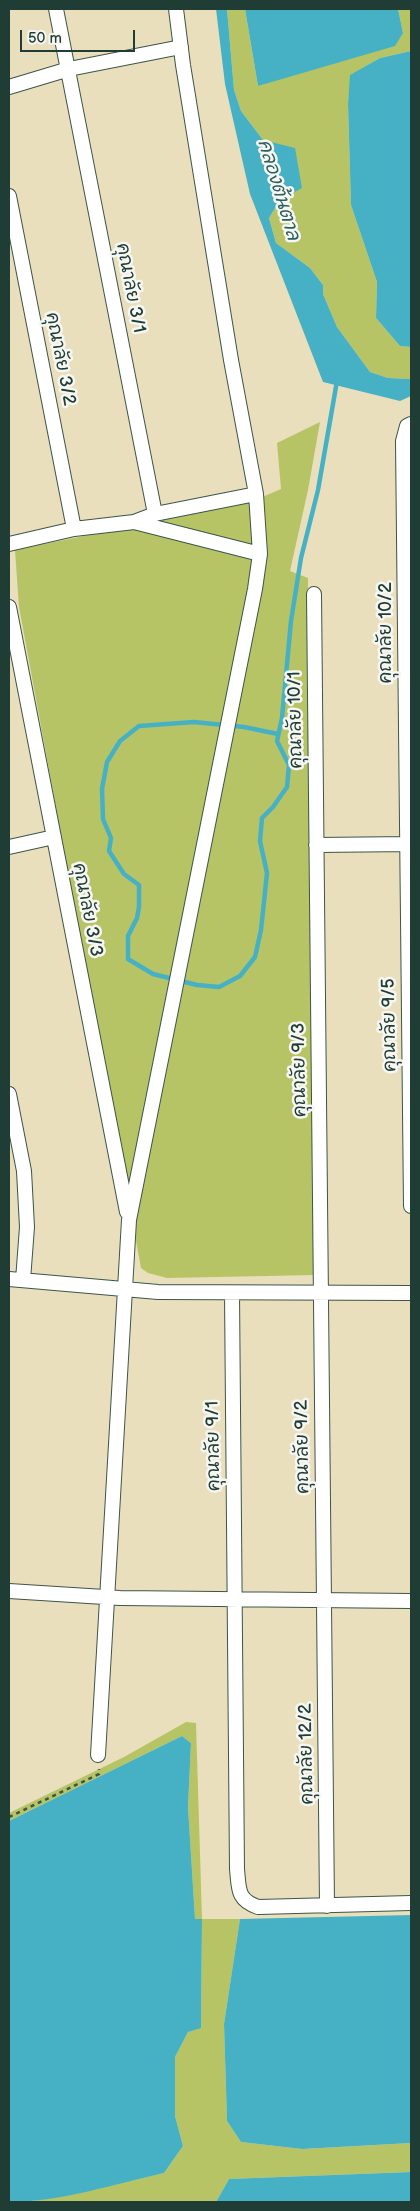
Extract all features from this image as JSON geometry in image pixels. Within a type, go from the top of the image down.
[{"type":"street","name":"คุณาลัย 3/1","points":[[56,9],[155,514]]},
{"type":"street","points":[[98,1755],[109,1598],[129,1220],[260,554],[260,528],[256,494],[231,360],[176,9]]},
{"type":"street","points":[[9,87],[69,69],[181,47]]},
{"type":"street","name":"คุณาลัย 3/2","points":[[9,196],[74,528]]},
{"type":"street","name":"คุณาลัย 10/2","points":[[409,844],[403,441],[407,426],[411,424]]},
{"type":"street","points":[[9,544],[74,528],[134,522],[155,514],[256,494]]},
{"type":"street","points":[[134,522],[260,554]]},
{"type":"street","name":"คุณาลัย 10/1","points":[[314,594],[316,845]]},
{"type":"street","name":"คุณาลัย 3/3","points":[[9,607],[129,1220]]},
{"type":"street","points":[[9,847],[54,837]]},
{"type":"street","points":[[316,845],[409,844]]},
{"type":"street","name":"คุณาลัย 9/5","points":[[409,844],[411,1206]]},
{"type":"street","name":"คุณาลัย 9/3","points":[[316,845],[321,1294]]},
{"type":"street","points":[[9,1094],[24,1171],[27,1227],[16,1280],[158,1292],[411,1294]]},
{"type":"street","name":"คุณาลัย 9/1","points":[[232,1293],[237,1869],[241,1895],[247,1903],[258,1907],[327,1906]]},
{"type":"street","name":"คุณาลัย 9/2","points":[[321,1294],[324,1600]]},
{"type":"street","points":[[9,1591],[109,1598],[411,1601]]},
{"type":"street","name":"คุณาลัย 12/2","points":[[324,1600],[327,1906]]},
{"type":"street","points":[[327,1906],[411,1903]]},
{"type":"path","points":[[9,1817],[99,1774],[98,1755]]},
{"type":"green space","points":[[227,9],[245,9],[258,86],[403,33],[398,9],[411,9],[411,51],[380,58],[351,75],[348,104],[351,205],[377,282],[376,318],[400,346],[411,347],[411,379],[388,378],[370,372],[337,327],[323,294],[323,285],[310,268],[276,243],[269,218],[280,200],[263,140],[241,111],[234,90]]},
{"type":"green space","points":[[320,422],[308,490],[290,571],[308,578],[313,1206],[316,1275],[167,1278],[148,1273],[141,1268],[19,607],[15,550],[251,502],[281,489],[277,443]]},
{"type":"green space","points":[[186,1722],[196,1723],[202,1919],[240,1919],[224,2024],[227,2121],[241,2142],[302,2149],[411,2143],[411,2172],[229,2179],[216,2202],[26,2202],[164,2173],[183,2146],[175,2116],[175,2057],[188,2032],[201,2027],[202,1920],[195,1919],[188,1807],[191,1743],[182,1736],[9,1821],[9,1813],[124,1757]]},
{"type":"water","name":"คลองต้นตาล","points":[[216,9],[227,9],[234,90],[241,111],[263,140],[295,148],[302,188],[280,200],[269,218],[276,243],[310,268],[323,285],[323,294],[337,327],[370,372],[388,378],[411,379],[411,396],[400,401],[323,382],[250,194],[225,84]]},
{"type":"water","points":[[245,9],[398,9],[403,33],[395,46],[258,86]]},
{"type":"water","points":[[411,51],[411,347],[400,346],[376,318],[377,282],[351,205],[348,104],[350,75],[380,58]]},
{"type":"water","points":[[182,1736],[191,1743],[188,1807],[195,1919],[202,1919],[201,2028],[188,2032],[175,2057],[175,2116],[183,2146],[164,2173],[68,2196],[9,2202],[9,1821]]},
{"type":"water","points":[[411,1915],[411,2143],[302,2149],[241,2142],[227,2121],[224,2024],[240,1919]]},
{"type":"water","points":[[411,2172],[411,2202],[216,2202],[229,2179]]},
{"type":"waterway","points":[[278,734],[244,727],[194,722],[139,726],[120,741],[107,762],[102,789],[103,819],[111,838],[109,851],[124,874],[139,885],[137,918],[128,936],[128,959],[153,974],[197,985],[219,987],[240,976],[255,957],[261,930],[267,873],[260,841],[262,818],[273,807],[287,787],[289,765],[277,741],[282,718],[291,621],[301,558],[318,490],[337,381]]}]
